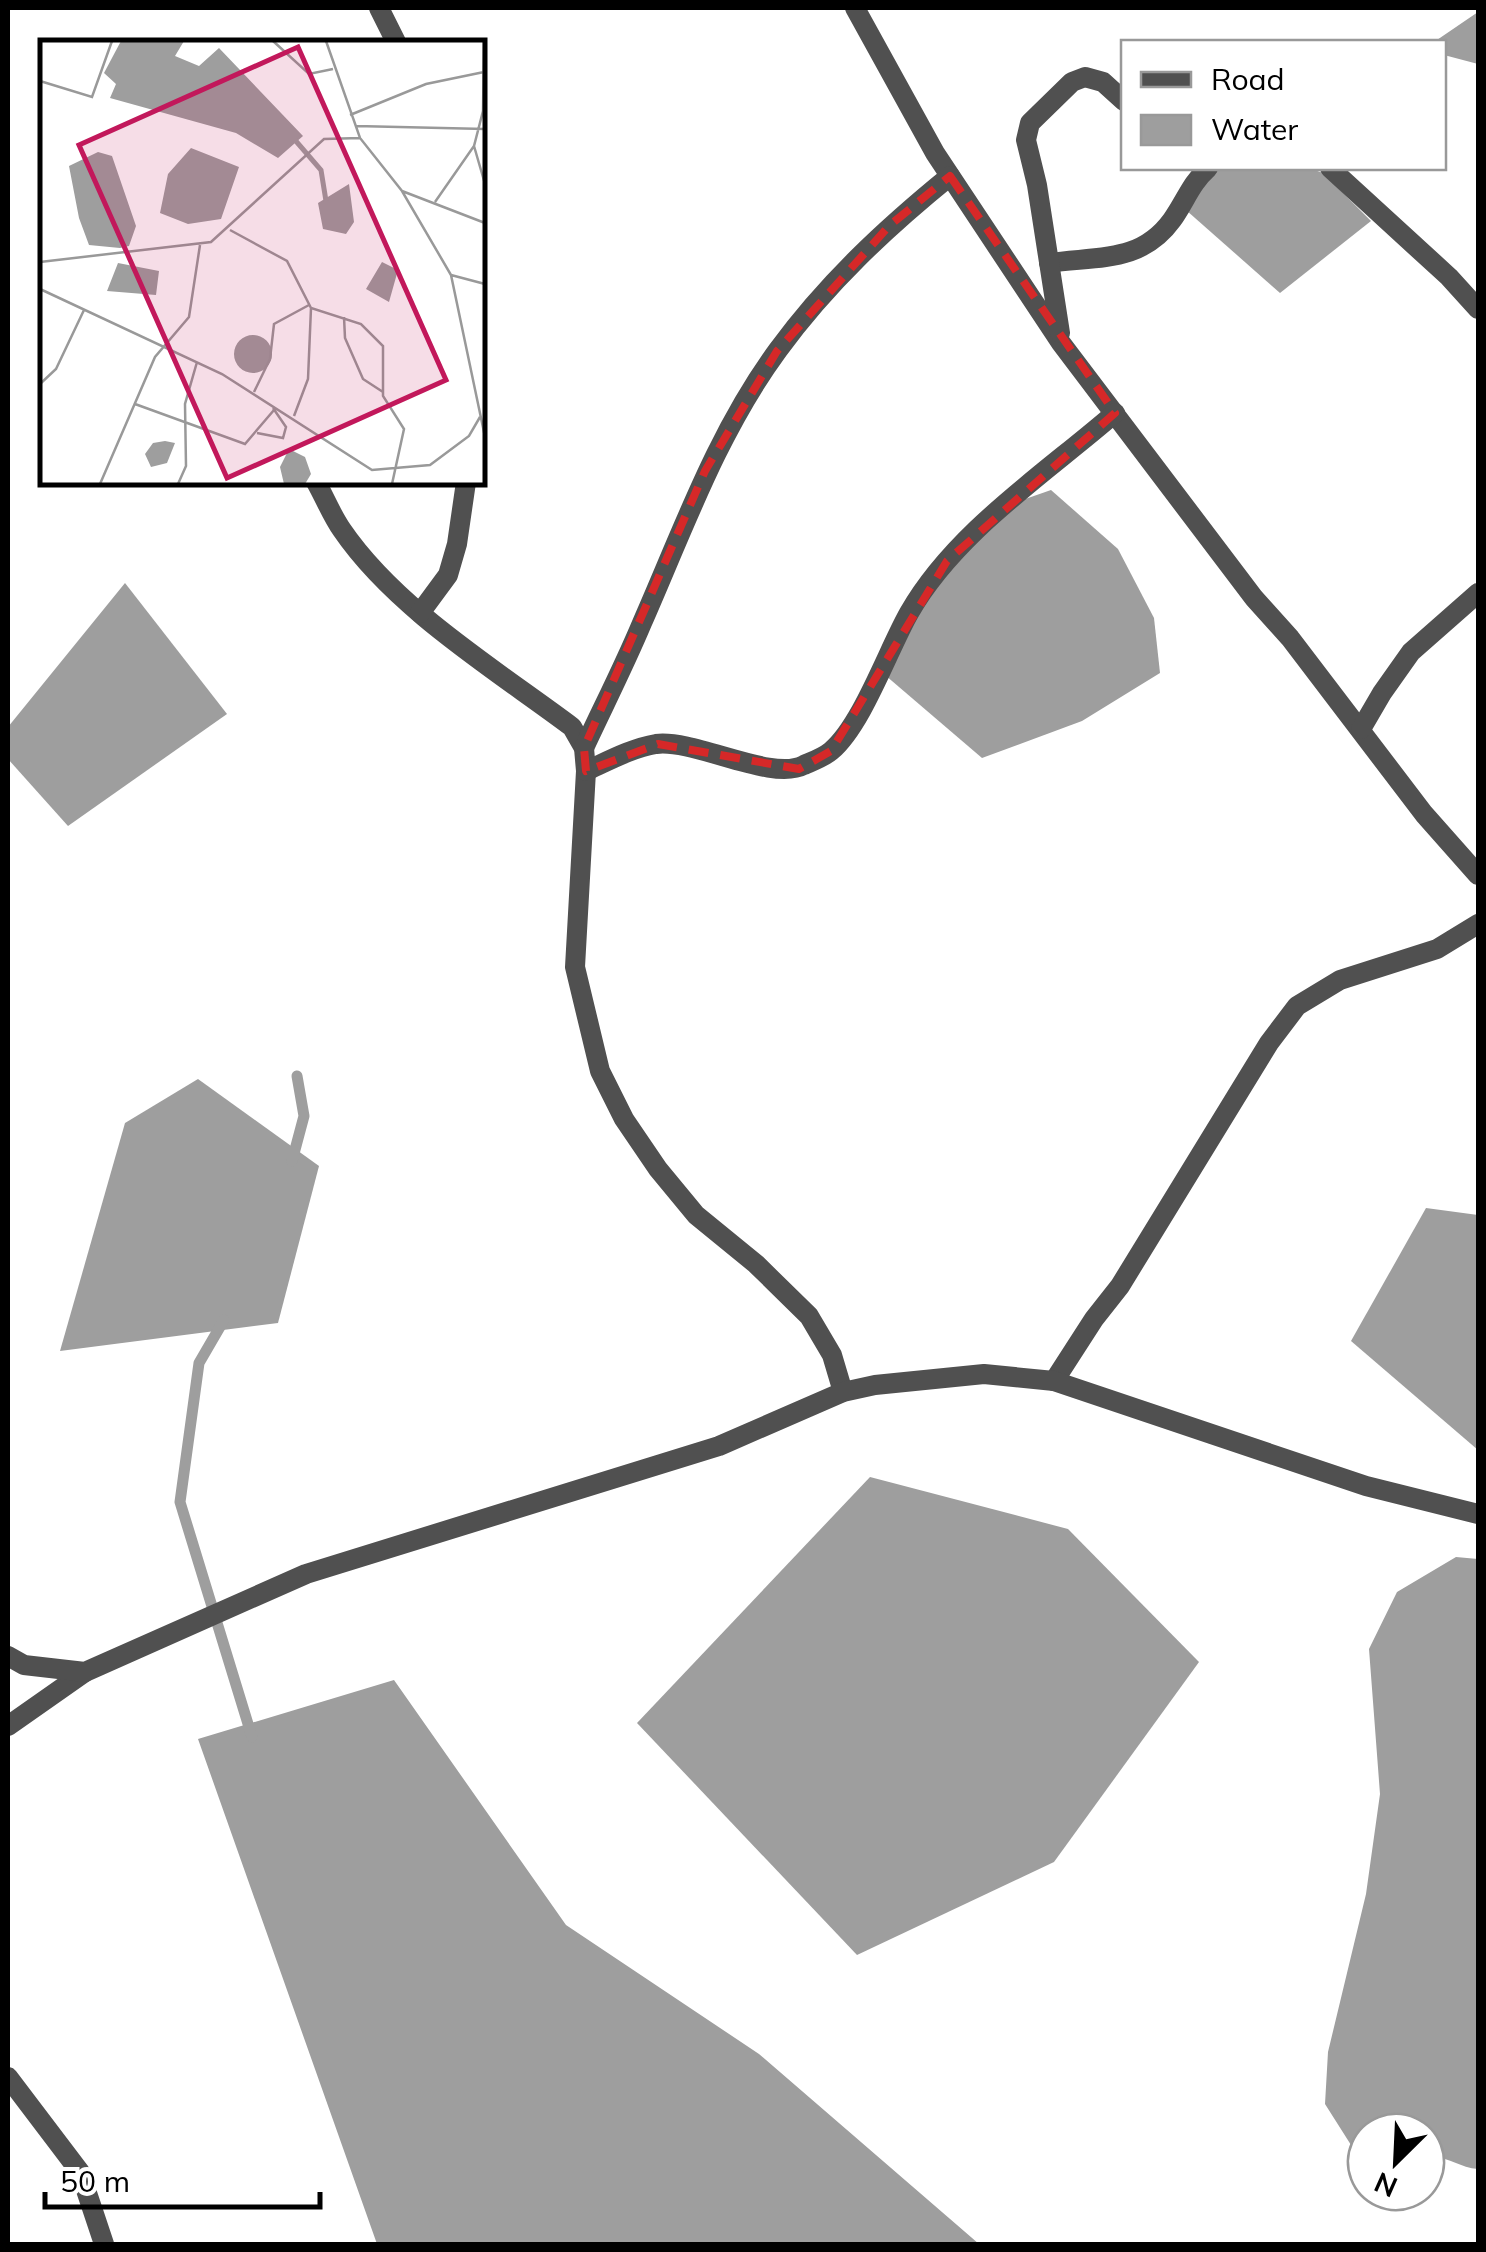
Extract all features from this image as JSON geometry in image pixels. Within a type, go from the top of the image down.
[{"type":"street","points":[[379,8],[395,40]]},
{"type":"street","points":[[855,8],[950,176],[1062,343],[1254,598],[1290,638],[1424,814],[1478,875]]},
{"type":"street","points":[[1062,343],[1026,140],[1030,123],[1072,82],[1086,77],[1103,82],[1121,98]]},
{"type":"street","points":[[1049,263],[1140,251],[1159,237],[1201,170]]},
{"type":"street","points":[[1332,170],[1449,276],[1478,309]]},
{"type":"street","points":[[584,748],[642,624],[705,471],[777,351],[889,226],[950,176]]},
{"type":"street","points":[[586,771],[620,755],[658,744],[696,748],[753,765],[799,769],[831,751],[850,728],[911,610],[947,561],[988,520],[1115,413]]},
{"type":"street","points":[[318,485],[342,530],[376,573],[420,613],[572,727],[584,748],[586,771],[575,966],[600,1071],[624,1119],[696,1215],[756,1264],[809,1316],[832,1355],[843,1392]]},
{"type":"street","points":[[420,613],[448,575],[466,485]]},
{"type":"street","points":[[1361,729],[1412,652],[1478,592]]},
{"type":"street","points":[[1054,1381],[1120,1286],[1269,1044],[1297,1006],[1340,980],[1437,949],[1478,924]]},
{"type":"street","points":[[8,1726],[86,1672],[306,1574],[719,1446],[843,1392],[875,1385],[984,1374],[1054,1381],[1366,1486],[1478,1514]]},
{"type":"street","points":[[8,1656],[24,1665],[86,1672]]},
{"type":"street","points":[[8,2077],[80,2172],[104,2244]]},
{"type":"highlighted area","points":[[950,176],[1115,413],[947,561],[831,751],[799,769],[658,744],[586,771],[584,748],[705,471],[777,351],[889,226]]},
{"type":"water","points":[[1478,12],[1478,64],[1446,56],[1446,40],[1437,40]]},
{"type":"water","points":[[1214,170],[1315,170],[1323,173],[1371,221],[1280,293],[1178,203]]},
{"type":"water","points":[[1051,490],[1118,549],[1154,618],[1160,673],[1082,721],[982,758],[885,675],[933,583],[985,513]]},
{"type":"water","points":[[125,583],[227,714],[68,826],[8,759],[8,727]]},
{"type":"water","points":[[198,1079],[319,1166],[278,1323],[60,1351],[125,1123]]},
{"type":"water","points":[[1426,1208],[1478,1215],[1478,1450],[1351,1341]]},
{"type":"water","points":[[870,1477],[1068,1529],[1199,1662],[1054,1862],[857,1955],[637,1723]]},
{"type":"water","points":[[1456,1557],[1478,1559],[1478,2169],[1446,2160],[1446,2112],[1346,2112],[1346,2137],[1325,2104],[1328,2052],[1366,1894],[1380,1794],[1369,1649],[1397,1592]]},
{"type":"water","points":[[394,1680],[566,1925],[759,2054],[979,2244],[377,2244],[198,1739]]},
{"type":"waterway","points":[[292,1161],[304,1116],[297,1076]]},
{"type":"waterway","points":[[224,1320],[199,1363],[180,1502],[252,1737]]}]
